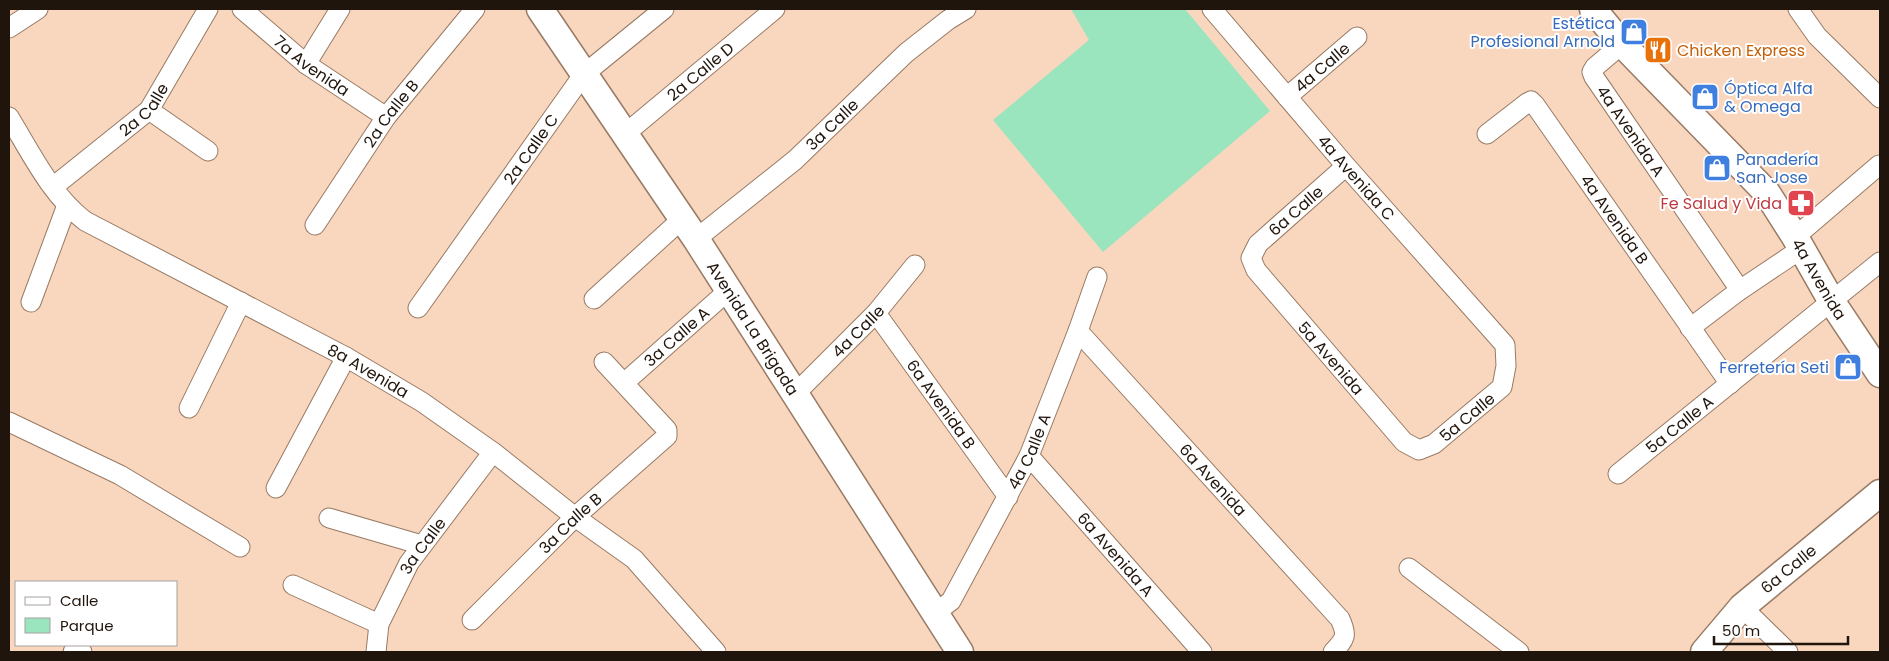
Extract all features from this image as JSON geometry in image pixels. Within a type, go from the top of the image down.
[{"type":"main road","name":"Avenida La Brigada","points":[[540,9],[729,290],[960,652]]},
{"type":"main road","name":"4a Avenida","points":[[1593,9],[1622,44],[1768,193],[1832,302],[1880,374]]},
{"type":"main road","name":"6a Calle","points":[[1704,652],[1742,607],[1880,493]]},
{"type":"street","points":[[9,28],[38,9]]},
{"type":"street","name":"2a Calle","points":[[53,187],[149,110],[208,9]]},
{"type":"street","name":"7a Avenida","points":[[242,9],[306,64],[386,117]]},
{"type":"street","points":[[306,64],[340,9]]},
{"type":"street","name":"2a Calle B","points":[[315,225],[386,117],[475,9]]},
{"type":"street","name":"2a Calle C","points":[[418,308],[583,74],[664,9]]},
{"type":"street","name":"2a Calle D","points":[[625,134],[775,9]]},
{"type":"street","name":"3a Calle","points":[[594,299],[689,229],[795,160],[906,53],[948,20],[966,9]]},
{"type":"street","name":"4a Avenida C","points":[[1212,9],[1346,166],[1505,345]]},
{"type":"street","points":[[1798,9],[1817,36],[1880,98]]},
{"type":"street","name":"4a Calle","points":[[1287,97],[1358,37]]},
{"type":"street","name":"4a Avenida A","points":[[1622,44],[1595,66],[1592,72],[1594,77],[1740,290]]},
{"type":"street","name":"4a Avenida B","points":[[1487,134],[1527,103],[1532,101],[1536,105],[1730,384]]},
{"type":"street","points":[[149,110],[208,151]]},
{"type":"street","name":"8a Avenida","points":[[9,117],[53,187],[67,205],[85,221],[346,357],[422,402],[493,452],[575,517],[634,560],[716,652]]},
{"type":"street","points":[[1690,328],[1798,243],[1879,165]]},
{"type":"street","name":"6a Calle","points":[[1251,258],[1258,244],[1346,166]]},
{"type":"street","points":[[32,302],[67,205]]},
{"type":"street","name":"5a Avenida","points":[[1251,258],[1256,270],[1404,442],[1419,450]]},
{"type":"street","name":"5a Calle A","points":[[1618,474],[1880,262]]},
{"type":"street","name":"4a Calle","points":[[795,394],[876,313],[915,264]]},
{"type":"street","name":"4a Calle A","points":[[935,612],[951,601],[1030,456],[1097,277]]},
{"type":"street","name":"3a Calle A","points":[[624,383],[729,290]]},
{"type":"street","points":[[189,408],[241,302]]},
{"type":"street","name":"6a Avenida B","points":[[876,313],[1008,497]]},
{"type":"street","name":"6a Avenida","points":[[1078,332],[1340,619],[1346,632],[1343,641],[1333,652]]},
{"type":"street","name":"5a Calle","points":[[1419,450],[1434,444],[1502,386],[1506,366],[1505,345]]},
{"type":"street","points":[[276,488],[346,357]]},
{"type":"street","points":[[604,362],[624,383]]},
{"type":"street","name":"3a Calle B","points":[[472,620],[575,517],[666,436],[667,430],[624,383]]},
{"type":"street","points":[[9,422],[120,475],[240,547]]},
{"type":"street","name":"3a Calle","points":[[376,652],[379,624],[409,562],[493,452]]},
{"type":"street","name":"6a Avenida A","points":[[1030,456],[1202,652]]},
{"type":"street","points":[[329,518],[422,545]]},
{"type":"street","points":[[1409,568],[1519,652]]},
{"type":"street","points":[[293,585],[379,624]]},
{"type":"street","points":[[1742,607],[1788,652]]},
{"type":"street","points":[[72,652],[82,652]]},
{"type":"green space","points":[[1071,9],[1185,9],[1270,111],[1103,252],[993,120],[1089,40]]},
{"type":"place","name":"Estética Profesional Arnold","points":[[1634,32]]},
{"type":"place","name":"Chicken Express","points":[[1658,50]]},
{"type":"place","name":"Óptica Alfa & Omega","points":[[1705,97]]},
{"type":"place","name":"Panadería San Jose","points":[[1717,168]]},
{"type":"place","name":"Fe Salud y Vida","points":[[1801,203]]},
{"type":"place","name":"Ferretería Seti","points":[[1848,367]]}]
